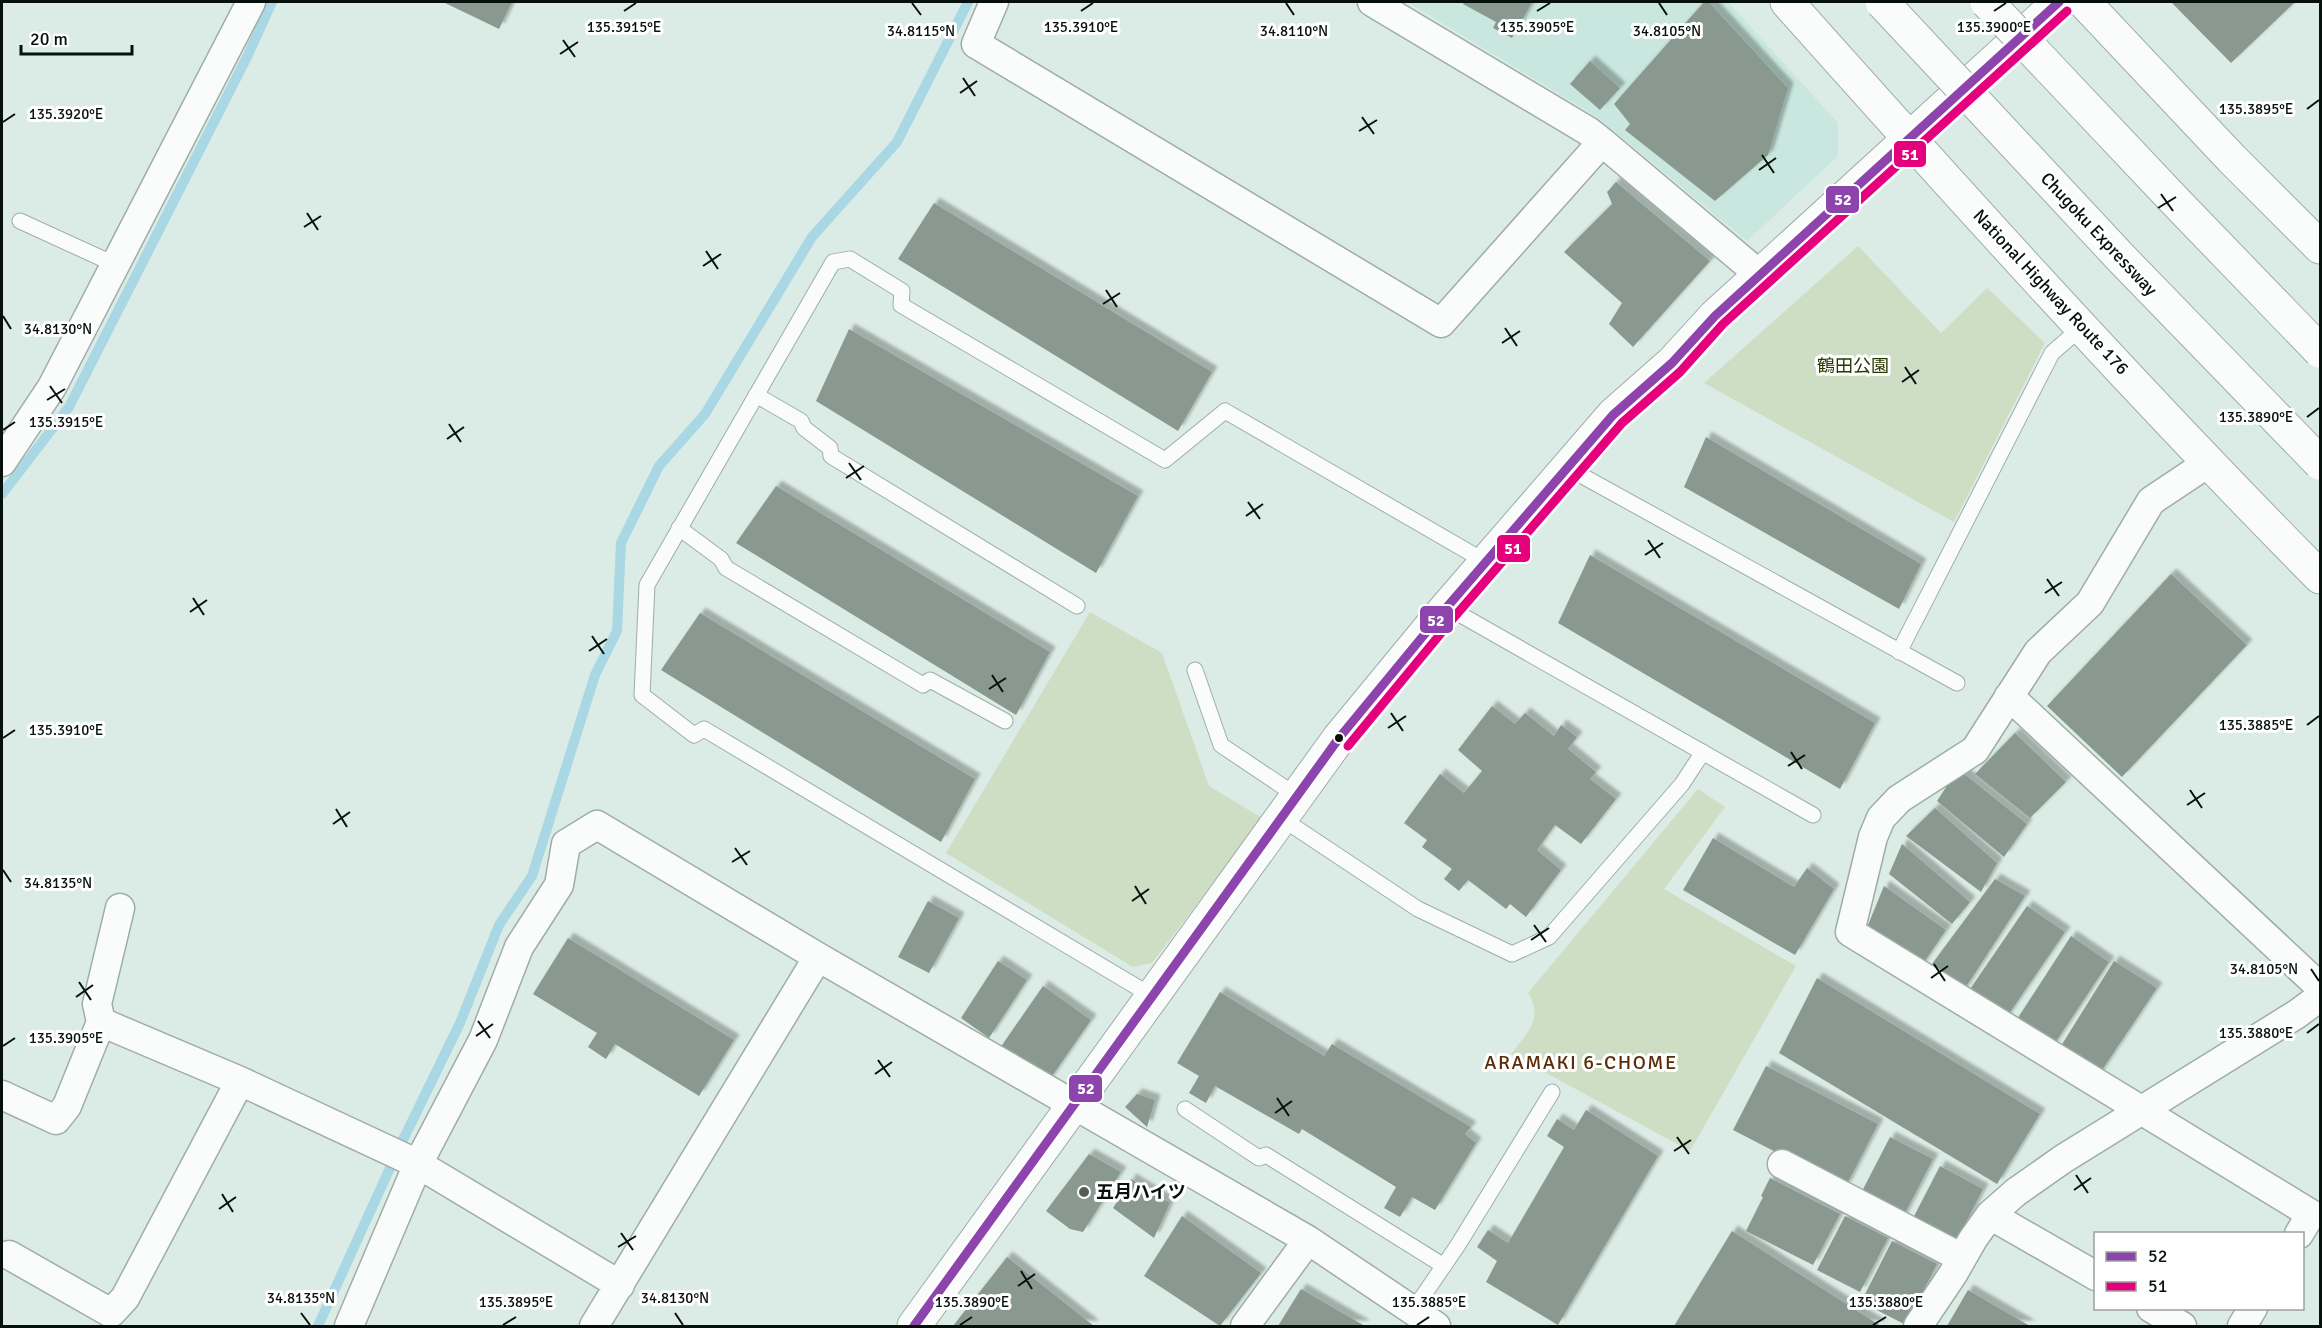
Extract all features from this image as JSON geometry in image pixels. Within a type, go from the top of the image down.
[{"type":"main road","name":"National Highway Route 176","points":[[1787,2],[2208,464],[2320,577]]},
{"type":"main road","name":"Chugoku Expressway","points":[[1882,2],[2121,258],[2320,463]]},
{"type":"main road","points":[[1987,2],[2320,351]]},
{"type":"main road","points":[[914,1326],[1339,738],[1540,497],[1569,468],[1613,415],[1672,363],[1715,316],[2059,2]]},
{"type":"main road","points":[[2084,2],[2232,159],[2320,247]]},
{"type":"street","points":[[2,462],[52,387],[251,2]]},
{"type":"street","points":[[994,2],[976,44],[1441,322],[1602,142]]},
{"type":"street","points":[[1372,2],[1588,131],[1760,275]]},
{"type":"street","points":[[2208,464],[2151,501],[2090,603],[2038,652],[1975,750],[1899,799],[1881,818],[1873,837],[1850,932],[2140,1110],[2310,1223]]},
{"type":"street","points":[[2009,696],[2320,987]]},
{"type":"street","points":[[349,1326],[418,1164],[483,1040],[519,947],[559,885],[566,844],[597,825],[818,957],[1308,1240],[1436,1326]]},
{"type":"street","points":[[2,1095],[56,1120],[67,1106],[101,1022],[97,1004],[120,908]]},
{"type":"street","points":[[594,1326],[818,957]]},
{"type":"street","points":[[1918,1326],[1990,1215],[2016,1192],[2063,1159],[2288,1020],[2320,997]]},
{"type":"street","points":[[101,1022],[240,1081],[418,1164],[620,1285]]},
{"type":"street","points":[[9,1255],[107,1320],[125,1298],[240,1081]]},
{"type":"street","points":[[1782,1164],[1962,1258]]},
{"type":"street","points":[[1990,1215],[2094,1275]]},
{"type":"street","points":[[1245,1326],[1308,1240]]},
{"type":"street","points":[[2154,1310],[2182,1326]]},
{"type":"street","points":[[2242,1326],[2252,1310]]},
{"type":"lane","points":[[20,221],[114,264]]},
{"type":"lane","points":[[1152,996],[704,729],[694,735],[642,695],[647,585],[833,262],[850,260],[902,291],[901,305],[1165,460],[1225,411],[1486,562]]},
{"type":"lane","points":[[1899,652],[2052,352],[2083,326]]},
{"type":"lane","points":[[756,395],[801,421],[804,428],[830,448],[831,456],[1077,606]]},
{"type":"lane","points":[[1569,468],[1957,683]]},
{"type":"lane","points":[[679,528],[722,559],[726,568],[913,680],[923,685],[930,680],[1005,721]]},
{"type":"lane","points":[[1447,607],[1813,815]]},
{"type":"lane","points":[[1195,670],[1221,745],[1289,807],[1418,909],[1512,954],[1549,937],[1682,784],[1703,752]]},
{"type":"lane","points":[[1412,1312],[1444,1266],[1552,1092]]},
{"type":"lane","points":[[1185,1109],[1259,1158],[1266,1155],[1444,1266]]},
{"type":"shaded area","points":[[1407,2],[1728,2],[1838,123],[1838,156],[1747,241],[1594,115]]},
{"type":"green space","name":"鶴田公園","points":[[1858,246],[1941,333],[1987,288],[2045,343],[1954,522],[1704,383]]},
{"type":"green space","points":[[1090,612],[1162,653],[1209,786],[1262,818],[1152,963],[1133,967],[946,853]]},
{"type":"green space","points":[[1698,789],[1725,807],[1664,889],[1796,966],[1690,1151],[1511,1054],[1528,1032],[1534,1018],[1533,1002],[1528,993]]},
{"type":"building","points":[[443,2],[512,2],[499,29]]},
{"type":"building","points":[[1464,2],[1532,2],[1512,38],[1493,28],[1496,22],[1463,4]]},
{"type":"building","points":[[1704,2],[1709,2],[1788,88],[1768,155],[1715,201],[1625,130],[1630,124],[1614,104]]},
{"type":"building","points":[[2171,2],[2295,2],[2231,63]]},
{"type":"building","points":[[1590,61],[1620,88],[1600,110],[1570,84]]},
{"type":"building","points":[[1616,182],[1710,261],[1633,347],[1609,324],[1622,303],[1564,252],[1612,204],[1607,192]]},
{"type":"building","points":[[934,203],[1212,372],[1178,431],[898,259]]},
{"type":"building","points":[[849,329],[1138,496],[1096,573],[816,401]]},
{"type":"building","points":[[1706,437],[1921,564],[1899,609],[1684,487]]},
{"type":"building","points":[[776,486],[1050,652],[1016,715],[736,543]]},
{"type":"building","points":[[1590,555],[1875,723],[1840,789],[1558,623]]},
{"type":"building","points":[[2171,574],[2247,645],[2122,777],[2047,706]]},
{"type":"building","points":[[700,613],[975,779],[941,842],[661,670]]},
{"type":"building","points":[[1492,706],[1515,724],[1525,713],[1554,736],[1561,725],[1577,737],[1568,749],[1596,772],[1590,779],[1616,799],[1581,844],[1555,825],[1537,850],[1561,870],[1526,917],[1510,904],[1506,909],[1468,880],[1459,891],[1444,879],[1452,869],[1422,847],[1427,840],[1404,823],[1440,774],[1464,793],[1482,771],[1458,750]]},
{"type":"building","points":[[2015,733],[2066,782],[2030,818],[1975,774]]},
{"type":"building","points":[[1958,769],[2027,824],[2004,857],[1937,801]]},
{"type":"building","points":[[1935,808],[1997,863],[1981,892],[1906,836]]},
{"type":"building","points":[[1713,838],[1794,887],[1807,868],[1834,889],[1795,955],[1683,890]]},
{"type":"building","points":[[1902,844],[1970,902],[1952,924],[1889,874]]},
{"type":"building","points":[[1995,879],[2025,896],[1962,993],[1929,968]]},
{"type":"building","points":[[1884,886],[1946,930],[1918,971],[1868,925]]},
{"type":"building","points":[[928,901],[959,918],[929,973],[898,957]]},
{"type":"building","points":[[2027,906],[2065,932],[2004,1021],[1966,995]]},
{"type":"building","points":[[2071,936],[2109,962],[2049,1052],[2012,1027]]},
{"type":"building","points":[[568,938],[734,1040],[699,1096],[615,1044],[606,1059],[588,1047],[597,1033],[533,994]]},
{"type":"building","points":[[998,961],[1027,980],[989,1038],[961,1018]]},
{"type":"building","points":[[2114,961],[2157,988],[2096,1079],[2056,1054]]},
{"type":"building","points":[[1817,978],[2040,1114],[1997,1184],[1779,1053]]},
{"type":"building","points":[[1043,986],[1091,1020],[1048,1082],[1000,1048]]},
{"type":"building","points":[[1220,992],[1324,1056],[1332,1044],[1471,1127],[1465,1134],[1476,1143],[1435,1210],[1412,1197],[1400,1217],[1384,1208],[1396,1187],[1302,1129],[1299,1134],[1215,1086],[1206,1103],[1189,1093],[1199,1076],[1177,1063]]},
{"type":"building","points":[[1766,1066],[1878,1124],[1845,1188],[1733,1130]]},
{"type":"building","points":[[1137,1094],[1155,1100],[1147,1127],[1125,1107]]},
{"type":"building","points":[[1586,1110],[1658,1156],[1558,1325],[1486,1282],[1497,1261],[1477,1247],[1488,1230],[1508,1243],[1564,1147],[1547,1136],[1557,1119],[1574,1130]]},
{"type":"building","points":[[1890,1137],[1933,1159],[1902,1219],[1859,1197]]},
{"type":"building","name":"五月ハイツ","points":[[1089,1154],[1121,1172],[1083,1232],[1070,1229],[1046,1211]]},
{"type":"building","points":[[1940,1166],[1983,1189],[1955,1244],[1911,1222]]},
{"type":"building","points":[[1770,1178],[1840,1214],[1813,1265],[1746,1231]]},
{"type":"building","points":[[1131,1179],[1170,1203],[1154,1238],[1113,1208]]},
{"type":"building","points":[[1182,1216],[1261,1273],[1220,1326],[1144,1276]]},
{"type":"building","points":[[1845,1216],[1888,1238],[1860,1292],[1817,1270]]},
{"type":"building","points":[[1732,1231],[1881,1326],[1674,1326]]},
{"type":"building","points":[[1892,1241],[1937,1264],[1906,1325],[1861,1302]]},
{"type":"building","points":[[1007,1257],[1094,1326],[953,1326]]},
{"type":"building","points":[[1301,1289],[1365,1326],[1278,1326]]},
{"type":"building","points":[[1968,1290],[2030,1326],[1947,1326]]},
{"type":"waterway","points":[[2,494],[69,407],[248,55],[272,2]]},
{"type":"waterway","points":[[318,1326],[400,1146],[460,1023],[499,925],[532,876],[595,675],[617,631],[621,543],[659,466],[705,414],[812,237],[897,142],[968,2]]},
{"type":"transit line","name":"52","points":[[914,1326],[1339,738],[1447,607],[1613,415],[1672,363],[1715,316],[2059,2]]},
{"type":"transit line","name":"51","points":[[1348,746],[1456,615],[1622,423],[1680,372],[1723,324],[2067,11]]},
{"type":"place","name":"五月ハイツ","points":[[1084,1192]]},
{"type":"district","name":"ARAMAKI 6-CHOME","points":[[1581,1062]]}]
